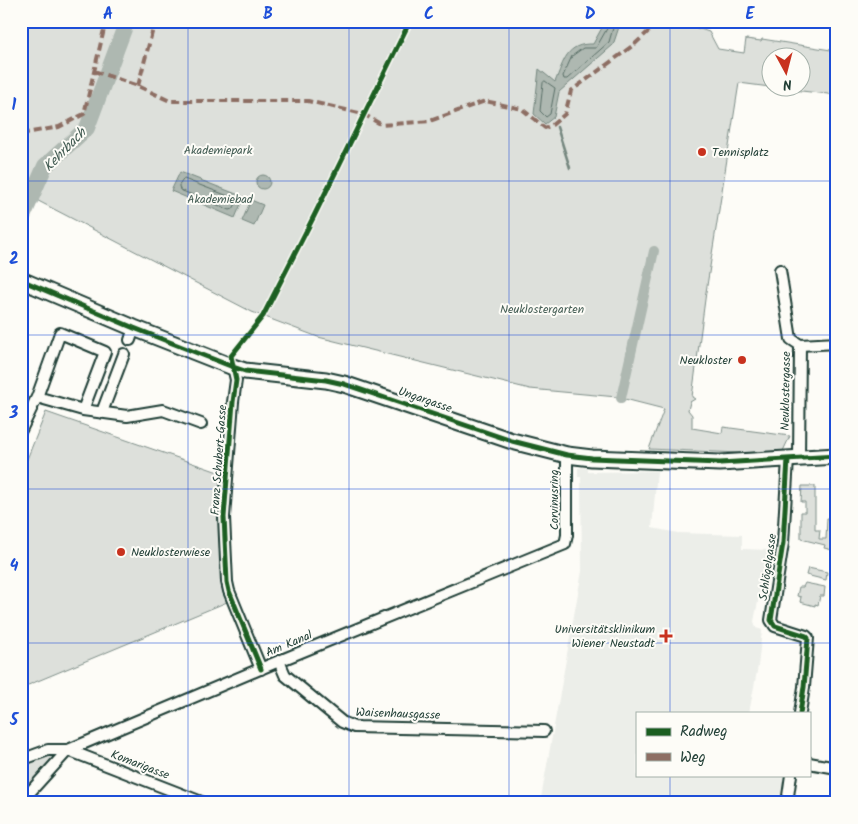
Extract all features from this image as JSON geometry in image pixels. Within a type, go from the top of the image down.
[{"type":"main road","name":"Ungargasse","points":[[21,280],[132,334],[245,371],[326,380],[344,384],[512,441],[567,455],[592,458],[720,463],[837,456]]},
{"type":"street","name":"Neuklostergasse","points":[[780,270],[791,339],[800,345],[793,459]]},
{"type":"street","points":[[21,430],[37,397],[60,334],[105,352],[83,410]]},
{"type":"street","points":[[800,345],[837,343]]},
{"type":"street","points":[[102,412],[124,354]]},
{"type":"street","name":"Franz Schubert-Gasse","points":[[233,367],[236,380],[232,402],[224,517],[227,582],[228,591],[261,669]]},
{"type":"street","points":[[37,397],[83,410],[128,416],[163,410],[201,424]]},
{"type":"street","name":"Corvinusring","points":[[565,544],[567,535],[567,455]]},
{"type":"street","name":"Schlögelgasse","points":[[793,459],[771,620],[775,626],[808,638],[800,712]]},
{"type":"street","name":"Am Kanal","points":[[21,760],[48,750],[68,750],[565,544]]},
{"type":"street","name":"Waisenhausgasse","points":[[279,661],[285,675],[342,722],[354,727],[544,731]]},
{"type":"street","points":[[21,802],[68,750]]},
{"type":"street","name":"Komarigasse","points":[[68,750],[204,803]]},
{"type":"street","points":[[810,762],[837,768]]},
{"type":"street","points":[[787,803],[791,776]]},
{"type":"shaded area","name":"Universitätsklinikum Wiener Neustadt","points":[[578,468],[588,468],[588,472],[657,471],[652,528],[678,533],[742,535],[742,549],[769,550],[754,621],[756,628],[762,630],[758,666],[749,712],[636,712],[636,776],[785,776],[782,803],[534,803],[534,801],[541,798],[582,571],[581,477],[578,477]]},
{"type":"green space","name":"Akademiepark","points":[[21,21],[676,21],[709,32],[718,49],[744,53],[746,39],[761,41],[762,39],[837,51],[837,95],[810,92],[810,48],[760,48],[760,86],[739,83],[706,292],[692,397],[695,399],[690,402],[688,410],[692,415],[692,428],[722,433],[723,427],[790,436],[783,451],[740,453],[649,449],[664,409],[617,397],[530,389],[318,337],[252,312],[21,192]]},
{"type":"green space","name":"Neuklosterwiese","points":[[46,412],[221,473],[218,516],[222,588],[227,602],[21,688],[21,474]]},
{"type":"green space","points":[[802,486],[815,486],[815,530],[820,530],[819,539],[826,539],[827,518],[837,519],[837,551],[824,548],[825,545],[801,539],[801,512],[805,512],[805,502],[801,502]]},
{"type":"green space","points":[[808,568],[827,572],[826,580],[806,575]]},
{"type":"green space","points":[[805,583],[825,587],[824,596],[820,596],[818,605],[800,602],[801,597],[797,596],[799,587],[803,587]]},
{"type":"green space","points":[[51,754],[54,759],[21,795],[21,764]]},
{"type":"water","points":[[604,24],[620,24],[613,45],[559,92],[554,117],[545,124],[534,114],[539,69],[555,82],[564,60],[571,50],[584,44],[593,44]]},
{"type":"water","points":[[180,172],[244,197],[235,218],[171,191]]},
{"type":"water","points":[[263,175],[268,177],[270,182],[268,187],[263,189],[258,187],[256,182],[258,177]]},
{"type":"water","points":[[251,200],[263,205],[254,226],[242,221]]},
{"type":"waterway","name":"Kehrbach","points":[[21,221],[45,166],[87,128],[127,21]]},
{"type":"waterway","points":[[557,127],[570,168]]},
{"type":"waterway","points":[[621,398],[654,251]]},
{"type":"marked path","points":[[21,134],[59,127],[84,114],[106,21]]},
{"type":"marked path","points":[[138,86],[155,21]]},
{"type":"marked path","points":[[94,71],[138,86],[170,101],[308,101],[363,114],[382,125],[430,121],[485,101],[522,109],[545,128],[552,125],[565,114],[571,91],[635,44],[651,29],[656,21]]},
{"type":"cycle path","points":[[261,669],[227,582],[224,517],[236,380],[231,356],[263,316],[410,21]]},
{"type":"cycle path","points":[[21,280],[134,328],[245,371],[326,380],[344,384],[512,441],[567,455],[592,458],[720,463],[837,456]]},
{"type":"cycle path","points":[[788,459],[783,543],[771,620],[775,626],[808,638],[800,712]]},
{"type":"place","name":"Tennisplatz","points":[[702,152]]},
{"type":"place","name":"Neukloster","points":[[742,360]]},
{"type":"place","name":"Neuklosterwiese","points":[[121,552]]},
{"type":"place","name":"Universitätsklinikum Wiener Neustadt","points":[[666,636]]},
{"type":"park label","name":"Akademiebad","points":[[220,199]]},
{"type":"park label","name":"Neuklostergarten","points":[[542,309]]}]
